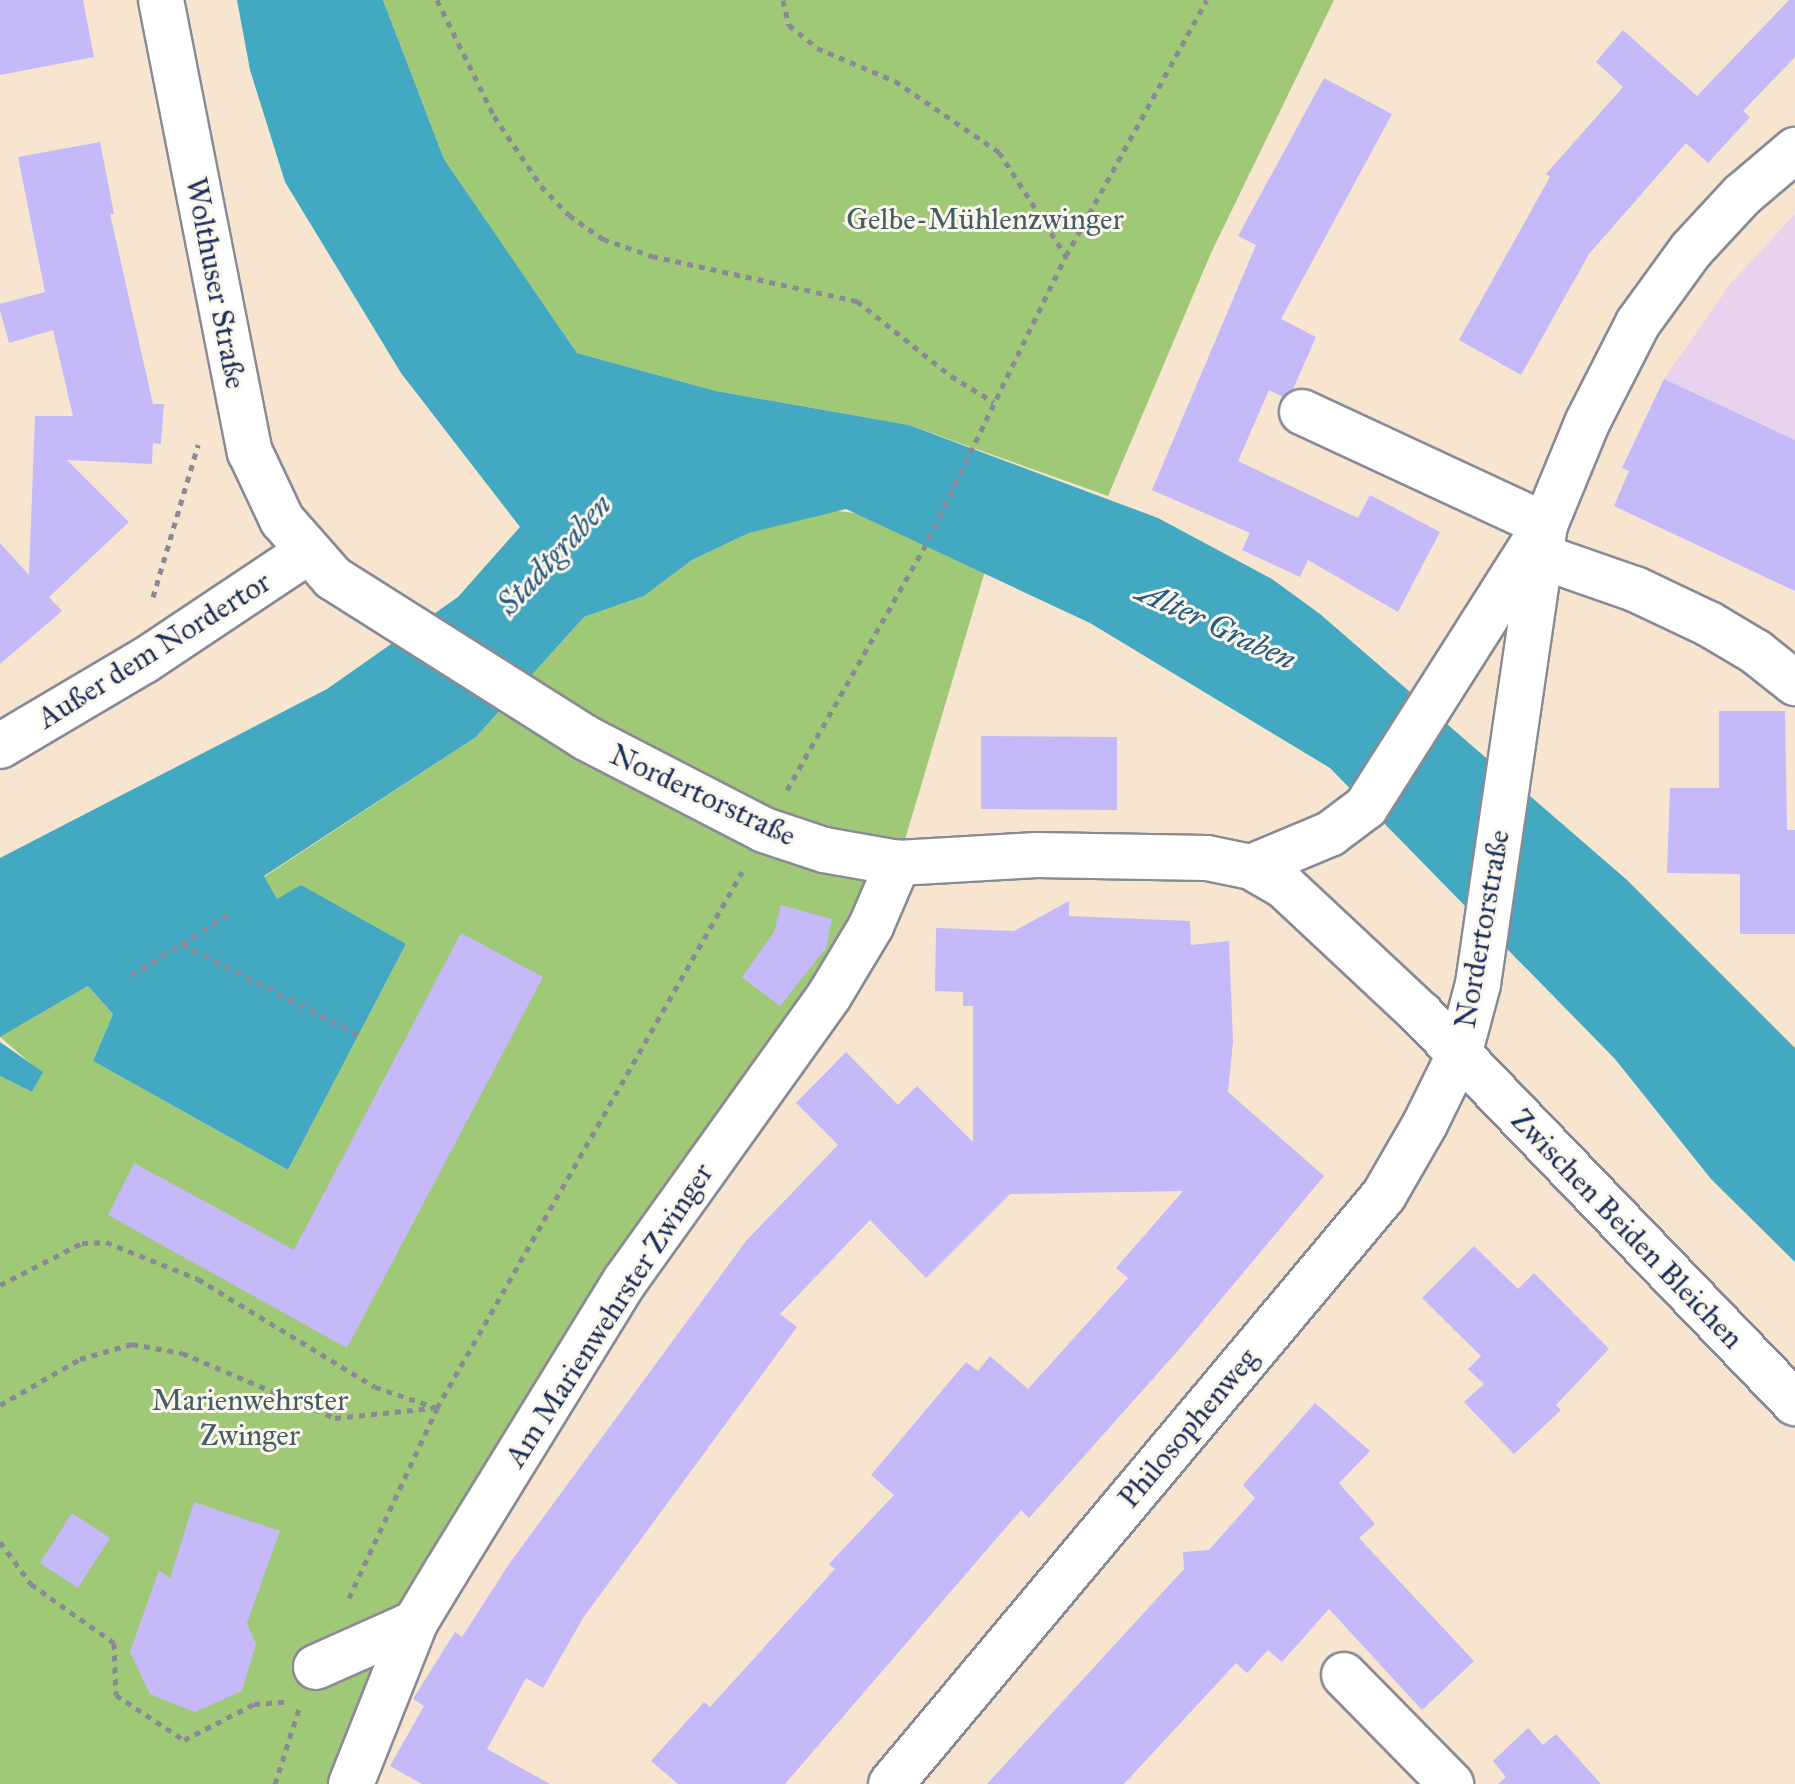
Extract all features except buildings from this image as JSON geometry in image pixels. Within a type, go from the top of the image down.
[{"type":"street","name":"Wolthuser Straße","points":[[161,0],[250,452],[265,490],[306,553]]},
{"type":"street","name":"Nordertorstraße","points":[[1459,1055],[1485,938],[1543,540],[1587,423],[1638,323],[1701,239],[1742,195],[1795,150]]},
{"type":"street","points":[[1302,412],[1635,589],[1709,624],[1756,652],[1795,683]]},
{"type":"street","name":"Nordertorstraße","points":[[1251,867],[1330,834],[1366,807],[1443,682],[1543,540]]},
{"type":"street","name":"Nordertorstraße","points":[[306,553],[333,578],[400,624],[526,704],[764,830],[824,850],[898,863],[1037,855],[1207,858],[1251,867],[1284,886],[1313,912],[1459,1055]]},
{"type":"street","name":"Außer dem Nordertor","points":[[0,746],[144,661],[306,553]]},
{"type":"street","name":"Am Marienwehrster Zwinger","points":[[351,1784],[415,1623],[625,1281],[829,996],[871,926],[898,863]]},
{"type":"street","name":"Zwischen Beiden Bleichen","points":[[1459,1055],[1795,1403]]},
{"type":"street","name":"Philosophenweg","points":[[891,1784],[1384,1195],[1459,1055]]},
{"type":"street","points":[[316,1667],[415,1623]]},
{"type":"street","points":[[1344,1675],[1451,1784]]},
{"type":"path","points":[[437,0],[494,116],[541,186],[569,215],[603,239],[652,256],[857,301],[951,376],[994,402]]},
{"type":"path","points":[[783,0],[789,25],[817,48],[895,81],[999,152],[1066,256]]},
{"type":"path","points":[[316,1667],[437,1408],[923,550],[1066,256],[1207,0]]},
{"type":"path","points":[[148,608],[178,522],[200,435]]},
{"type":"path","points":[[131,975],[232,912]]},
{"type":"path","points":[[182,944],[361,1036]]},
{"type":"path","points":[[0,1285],[82,1243],[106,1242],[198,1279],[375,1387],[437,1408]]},
{"type":"path","points":[[0,1405],[80,1359],[132,1344],[182,1353],[335,1418],[437,1408]]},
{"type":"path","points":[[0,1542],[31,1584],[114,1643],[116,1695],[184,1740],[254,1704],[302,1701],[275,1784]]},
{"type":"shaded area","points":[[1795,214],[1795,440],[1664,379],[1731,283]]},
{"type":"green space","name":"Gelbe-Mühlenzwinger","points":[[383,0],[1334,0],[1211,253],[1108,496],[909,425],[716,391],[577,353],[444,159]]},
{"type":"green space","name":"Marienwehrster Zwinger","points":[[829,510],[863,514],[985,571],[898,863],[625,1281],[351,1784],[0,1784],[0,1076],[32,1092],[42,1073],[0,1037],[88,986],[113,1014],[93,1061],[288,1170],[406,944],[277,899],[264,877],[476,737],[584,617],[644,596],[692,560],[749,533]]},
{"type":"water","points":[[237,0],[383,0],[444,159],[577,353],[716,391],[909,425],[1158,518],[1272,579],[1320,614],[1627,880],[1795,1048],[1795,1262],[1711,1179],[1615,1059],[1330,768],[1090,623],[846,509],[749,533],[692,560],[644,596],[584,617],[476,737],[264,876],[277,899],[301,885],[406,944],[288,1170],[93,1061],[113,1014],[88,986],[0,1037],[0,858],[327,689],[458,597],[520,527],[401,373],[285,182],[250,70]]},
{"type":"water","points":[[0,1042],[43,1072],[32,1092],[0,1076]]},
{"type":"water label","name":"Stadtgraben","points":[[555,555]]},
{"type":"water label","name":"Alter Graben","points":[[1216,626]]}]
